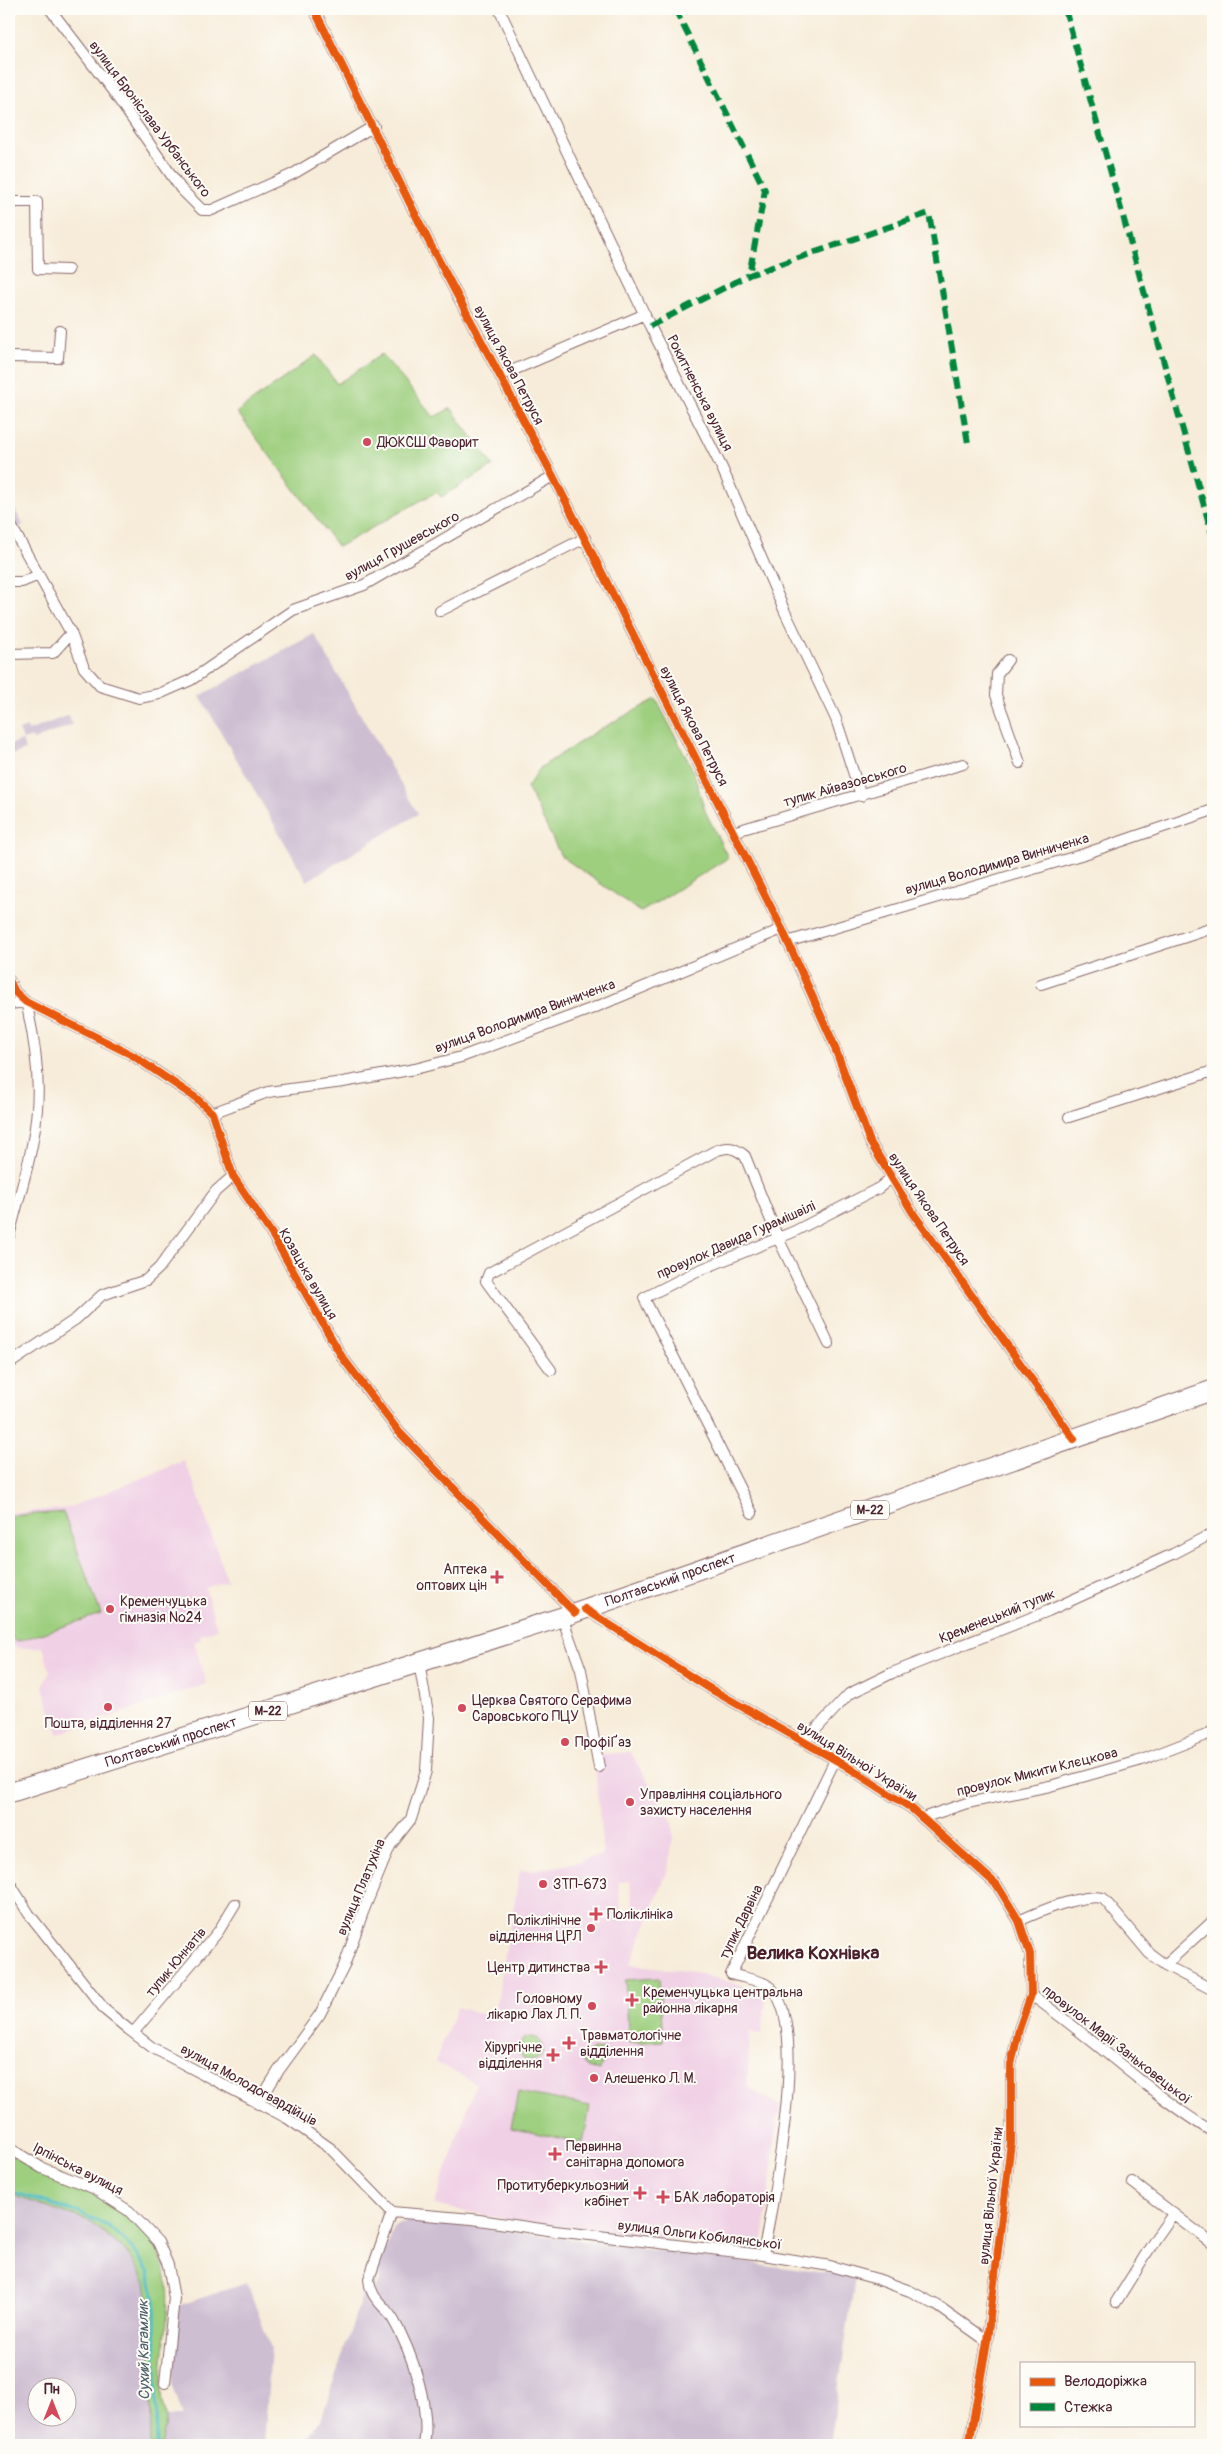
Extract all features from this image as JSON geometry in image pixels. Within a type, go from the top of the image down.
[{"type":"highway","name":"Полтавський проспект","points":[[9,1793],[574,1613],[1213,1390]]},
{"type":"street","name":"вулиця Броніслава Урбанського","points":[[50,9],[112,90],[181,189],[202,210],[212,210],[293,174],[374,126]]},
{"type":"street","name":"вулиця Якова Петруся","points":[[314,9],[374,126],[429,242],[502,375],[782,930],[832,1040],[870,1142],[913,1213],[1074,1439]]},
{"type":"street","name":"Рокитненська вулиця","points":[[500,9],[645,314],[722,468],[785,612],[836,719],[861,796]]},
{"type":"street","points":[[9,202],[37,202],[38,269],[68,270]]},
{"type":"street","points":[[502,375],[645,314]]},
{"type":"street","points":[[9,357],[58,358],[60,331]]},
{"type":"street","name":"вулиця Грушевського","points":[[72,633],[84,668],[100,686],[139,698],[167,690],[196,676],[293,610],[364,585],[553,476]]},
{"type":"street","points":[[9,522],[72,633],[53,653],[9,654]]},
{"type":"street","points":[[440,611],[585,538]]},
{"type":"street","points":[[9,582],[22,582],[39,575]]},
{"type":"street","points":[[1008,660],[998,674],[996,695],[1020,763]]},
{"type":"street","name":"тупик Айвазовського","points":[[733,832],[861,796],[963,764]]},
{"type":"street","name":"вулиця Володимира Винниченка","points":[[787,942],[1084,854],[1213,810]]},
{"type":"street","points":[[1041,984],[1213,928]]},
{"type":"street","name":"вулиця Володимира Винниченка","points":[[212,1113],[268,1092],[343,1082],[415,1069],[461,1057],[596,1007],[782,930]]},
{"type":"street","name":"Козацька вулиця","points":[[9,980],[15,992],[26,1002],[132,1055],[196,1098],[212,1113],[233,1176],[273,1236],[342,1357],[393,1425],[428,1464],[574,1613]]},
{"type":"street","points":[[9,1004],[26,1002],[38,1082],[37,1110],[32,1142],[9,1236]]},
{"type":"street","points":[[1069,1117],[1213,1071]]},
{"type":"street","points":[[551,1370],[486,1281],[489,1273],[715,1151],[726,1147],[736,1148],[745,1156],[778,1238],[829,1344]]},
{"type":"street","points":[[9,1364],[76,1319],[102,1294],[146,1280],[160,1268],[216,1191],[233,1176]]},
{"type":"street","name":"провулок Давида Гурамішвілі","points":[[752,1513],[644,1298],[695,1272],[778,1238],[879,1188],[891,1178]]},
{"type":"street","name":"Кременецький тупик","points":[[804,1742],[849,1694],[892,1673],[1048,1611],[1173,1554],[1213,1533]]},
{"type":"street","points":[[574,1613],[581,1670],[599,1767]]},
{"type":"street","name":"вулиця Вільної України","points":[[574,1613],[835,1760],[922,1818],[997,1886],[1019,1921],[1030,1954],[1031,1994],[1018,2029],[1012,2065],[1012,2142],[987,2341],[969,2445]]},
{"type":"street","name":"вулиця Платухіна","points":[[258,2104],[279,2070],[320,2014],[344,1966],[363,1912],[390,1846],[411,1819],[426,1770],[428,1727],[419,1663]]},
{"type":"street","name":"провулок Микити Клєцкова","points":[[922,1818],[967,1803],[1050,1786],[1142,1760],[1213,1731]]},
{"type":"street","name":"тупик Дарвіна","points":[[763,2255],[785,2125],[790,2068],[788,2024],[779,2001],[768,1985],[731,1974],[835,1760]]},
{"type":"street","name":"вулиця Молодогвардійців","points":[[9,1882],[29,1914],[105,2010],[153,2048],[287,2118],[330,2148],[392,2212]]},
{"type":"street","points":[[1019,1921],[1079,1900],[1095,1896],[1103,1898],[1149,1953],[1165,1965],[1213,1990]]},
{"type":"street","name":"тупик Юннатів","points":[[133,2033],[218,1932],[235,1904]]},
{"type":"street","points":[[1165,1965],[1213,1921]]},
{"type":"street","name":"провулок Марії Заньковецької","points":[[1031,1994],[1069,2021],[1179,2112],[1213,2132]]},
{"type":"street","name":"Ірпінська вулиця","points":[[9,2148],[42,2168],[93,2188],[129,2211],[158,2242],[168,2265],[174,2298],[165,2384]]},
{"type":"street","points":[[1132,2182],[1213,2244]]},
{"type":"street","points":[[392,2212],[369,2279],[370,2290],[394,2320],[408,2350],[422,2398],[427,2430],[424,2445]]},
{"type":"street","name":"вулиця Ольги Кобилянської","points":[[392,2212],[472,2219],[555,2231],[763,2255],[830,2266],[878,2279],[910,2291],[938,2306],[987,2341]]},
{"type":"street","points":[[1116,2302],[1156,2238],[1174,2214]]},
{"type":"shaded area","points":[[9,499],[23,525],[15,529],[9,518]]},
{"type":"shaded area","points":[[314,634],[418,814],[307,881],[200,696]]},
{"type":"shaded area","points":[[69,715],[72,725],[33,740],[32,737],[23,740],[19,730],[27,727],[28,731]]},
{"type":"shaded area","points":[[22,740],[25,750],[9,756],[9,745]]},
{"type":"shaded area","name":"Кременчуцька гімназія №24","points":[[184,1461],[194,1483],[227,1581],[205,1588],[217,1629],[200,1635],[201,1639],[194,1642],[207,1684],[58,1734],[43,1687],[50,1671],[43,1647],[19,1648],[9,1644],[9,1513],[68,1508]]},
{"type":"shaded area","name":"Кременчуцька центральна районна лікарня","points":[[630,1752],[672,1821],[673,1840],[668,1870],[630,1964],[693,1972],[755,1989],[756,1992],[767,1995],[761,2034],[750,2032],[747,2087],[784,2108],[776,2123],[780,2125],[775,2135],[768,2208],[761,2250],[508,2220],[434,2205],[476,2083],[435,2062],[457,2007],[494,2018],[520,1871],[561,1866],[603,1855],[594,1755]],"holes":[[[630,1881],[634,1918],[622,1919],[618,1882]]]},
{"type":"shaded area","points":[[9,2194],[90,2221],[128,2253],[146,2282],[150,2308],[151,2445],[9,2445]]},
{"type":"shaded area","points":[[419,2219],[855,2277],[830,2445],[303,2445],[322,2417],[363,2293],[371,2292],[380,2281],[379,2268],[394,2227],[400,2223]]},
{"type":"shaded area","points":[[247,2283],[271,2348],[264,2445],[162,2445],[166,2416],[183,2416],[172,2383],[177,2306]]},
{"type":"green space","name":"ДЮКСШ Фаворит","points":[[382,354],[434,417],[451,408],[493,466],[441,497],[436,492],[338,547],[237,412],[316,355],[337,384]]},
{"type":"green space","points":[[656,699],[693,770],[705,811],[728,858],[641,912],[561,856],[527,787],[541,767],[597,731]]},
{"type":"green space","points":[[63,1512],[101,1614],[16,1642],[9,1634],[9,1516]]},
{"type":"green space","points":[[659,1978],[663,2041],[629,2043],[625,1980]]},
{"type":"green space","points":[[531,2037],[539,2041],[543,2049],[539,2057],[531,2061],[523,2057],[519,2049],[523,2041]]},
{"type":"green space","points":[[593,2049],[605,2050],[600,2071],[587,2068],[583,2063],[583,2056]]},
{"type":"green space","points":[[518,2092],[590,2106],[583,2143],[511,2128]]},
{"type":"green space","points":[[9,2152],[68,2180],[109,2203],[143,2230],[155,2246],[162,2262],[168,2298],[162,2376],[162,2396],[166,2419],[162,2445],[151,2445],[150,2308],[146,2282],[128,2253],[90,2221],[9,2194]]},
{"type":"waterway","name":"Сухий Кагамлик","points":[[9,2191],[80,2213],[108,2226],[134,2250],[148,2271],[155,2297],[157,2445]]},
{"type":"marked path","points":[[675,9],[765,190],[749,275]]},
{"type":"marked path","points":[[1065,9],[1213,538]]},
{"type":"marked path","points":[[650,326],[749,275],[929,213],[968,443]]},
{"type":"cycle path","points":[[314,9],[429,242],[553,476],[782,929],[832,1040],[870,1142],[913,1213],[1074,1439]]},
{"type":"cycle path","points":[[9,980],[15,992],[26,1002],[132,1055],[196,1098],[212,1113],[233,1176],[273,1236],[342,1357],[399,1432],[575,1613]]},
{"type":"cycle path","points":[[585,1609],[709,1688],[843,1764],[911,1808],[997,1885],[1019,1921],[1030,1954],[1031,1995],[1019,2029],[1011,2065],[1011,2142],[987,2341],[969,2445]]},
{"type":"place","name":"ДЮКСШ Фаворит","points":[[367,442]]},
{"type":"place","name":"Аптека оптових цін","points":[[497,1577]]},
{"type":"place","name":"Кременчуцька гімназія №24","points":[[110,1609]]},
{"type":"place","name":"Пошта, відділення 27","points":[[108,1707]]},
{"type":"place","name":"Церква Святого Серафима Саровського ПЦУ","points":[[462,1708]]},
{"type":"place","name":"ПрофіҐаз","points":[[565,1742]]},
{"type":"place","name":"Управління соціального захисту населення","points":[[630,1802]]},
{"type":"place","name":"ЗТП-673","points":[[543,1884]]},
{"type":"place","name":"Поліклініка","points":[[596,1914]]},
{"type":"place","name":"Поліклінічне відділення ЦРЛ","points":[[591,1928]]},
{"type":"place","name":"Центр дитинства","points":[[601,1967]]},
{"type":"place","name":"Кременчуцька центральна районна лікарня","points":[[632,2000]]},
{"type":"place","name":"Головному лікарю Лах Л. П.","points":[[592,2006]]},
{"type":"place","name":"Травматологічне відділення","points":[[569,2043]]},
{"type":"place","name":"Хірургічне відділення","points":[[553,2055]]},
{"type":"place","name":"Алешенко Л. М.","points":[[594,2078]]},
{"type":"place","name":"Первинна санітарна допомога","points":[[555,2154]]},
{"type":"place","name":"Протитуберкульозний кабінет","points":[[640,2193]]},
{"type":"place","name":"БАК лабораторія","points":[[663,2197]]},
{"type":"district","name":"Велика Кохнівка","points":[[813,1953]]}]
